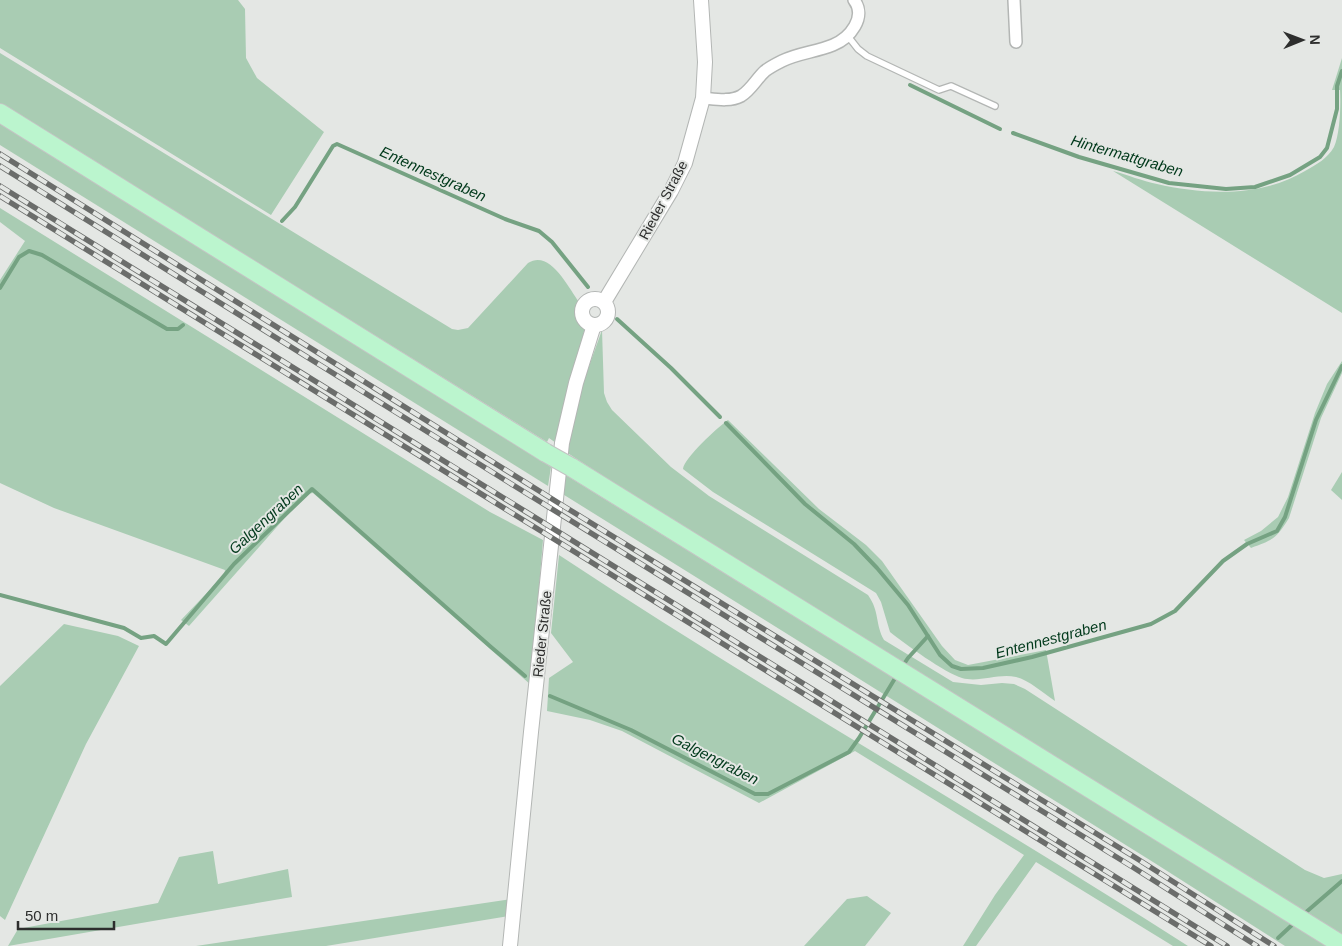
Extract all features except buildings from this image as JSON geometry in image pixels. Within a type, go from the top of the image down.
[{"type":"main road","points":[[0,113],[1342,945]]},
{"type":"street","name":"Rieder Straße","points":[[510,946],[561,451],[576,383],[594,325],[602,323],[607,317],[608,309],[604,302],[671,191],[685,163],[704,98],[705,62],[701,0]]},
{"type":"street","points":[[704,98],[728,100],[741,96],[765,72],[781,61],[804,52],[835,44],[857,24],[859,10],[854,0]]},
{"type":"street","points":[[1014,0],[1016,42]]},
{"type":"street","points":[[594,325],[584,320],[582,307],[588,300],[596,298],[604,302]]},
{"type":"lane","points":[[847,35],[858,49],[867,56],[939,90],[951,86],[995,106]]},
{"type":"green space","points":[[0,0],[238,0],[245,9],[246,58],[257,78],[324,132],[271,215],[0,48]]},
{"type":"green space","points":[[0,53],[452,329],[468,328],[528,263],[536,260],[544,261],[551,265],[564,279],[579,302],[577,316],[585,328],[556,443],[549,438],[547,442],[0,103]]},
{"type":"green space","points":[[1342,58],[1342,313],[1113,171],[1175,188],[1214,192],[1270,186],[1305,171],[1328,155],[1336,141],[1339,127],[1340,90],[1332,90]]},
{"type":"green space","points":[[0,122],[358,343],[551,467],[548,486],[0,145]]},
{"type":"green space","points":[[0,208],[490,512],[543,540],[531,685],[313,493],[306,494],[189,626],[181,620],[224,575],[225,570],[54,508],[0,483],[0,280],[25,241],[0,222]]},
{"type":"green space","points":[[602,330],[604,393],[607,402],[612,410],[671,467],[709,496],[868,595],[872,601],[879,629],[884,640],[953,682],[981,685],[1014,684],[1025,689],[1305,870],[1324,878],[1342,874],[1342,937],[566,452],[575,405]]},
{"type":"green space","points":[[1342,361],[1342,373],[1321,418],[1289,518],[1273,538],[1251,548],[1244,540],[1261,531],[1278,517],[1288,497],[1315,413],[1327,384]]},
{"type":"green space","points":[[728,420],[819,509],[866,545],[882,561],[942,646],[955,660],[968,665],[1046,650],[1055,701],[1031,684],[1016,677],[962,678],[915,651],[890,632],[881,602],[876,593],[713,492],[683,469],[695,451]]},
{"type":"green space","points":[[1342,472],[1342,500],[1331,490]]},
{"type":"green space","points":[[564,474],[1327,946],[1285,946],[561,493]]},
{"type":"green space","points":[[559,555],[715,655],[1188,946],[1173,946],[1036,862],[976,946],[963,946],[995,895],[1024,855],[855,751],[759,803],[622,731],[590,720],[547,711],[549,678],[573,662],[551,633]]},
{"type":"green space","points":[[64,624],[118,636],[139,646],[86,744],[5,920],[0,916],[0,686]]},
{"type":"green space","points":[[213,851],[218,884],[288,869],[292,897],[8,946],[18,929],[158,903],[179,857]]},
{"type":"green space","points":[[867,896],[891,913],[865,946],[804,946],[847,899]]},
{"type":"green space","points":[[511,899],[509,916],[326,946],[196,946]]},
{"type":"waterway","name":"Hintermattgraben","points":[[1013,133],[1079,157],[1169,183],[1226,189],[1255,187],[1290,175],[1320,157],[1327,148],[1337,109],[1337,86],[1342,71]]},
{"type":"waterway","name":"Hintermattgraben","points":[[910,85],[1000,129]]},
{"type":"waterway","name":"Entennestgraben","points":[[282,221],[295,207],[333,146],[337,144],[505,219],[539,231],[552,242],[588,287]]},
{"type":"waterway","name":"Entennestgraben","points":[[0,288],[19,257],[29,251],[42,255],[167,329],[178,329],[183,325]]},
{"type":"waterway","name":"Entennestgraben","points":[[617,319],[671,368],[720,417]]},
{"type":"waterway","name":"Entennestgraben","points":[[726,423],[805,504],[854,544],[877,568],[908,605],[940,655],[952,666],[961,669],[983,668],[1032,657],[1151,624],[1175,611],[1223,561],[1247,544],[1277,531],[1285,517],[1316,420],[1342,366]]},
{"type":"waterway","name":"Galgengraben","points":[[0,595],[124,628],[141,638],[154,636],[166,644],[234,564],[312,489],[525,676]]},
{"type":"waterway","name":"Galgengraben","points":[[902,667],[928,636]]},
{"type":"waterway","name":"Galgengraben","points":[[550,696],[631,730],[755,794],[768,794],[849,752],[897,675]]},
{"type":"waterway","points":[[1305,913],[1342,881]]},
{"type":"waterway","points":[[1278,938],[1292,925]]},
{"type":"railway","points":[[0,154],[565,507],[1136,858],[1274,946]]},
{"type":"railway","points":[[0,166],[1131,866],[1257,946]]},
{"type":"railway","points":[[0,186],[1227,946]]},
{"type":"railway","points":[[0,196],[1211,946]]}]
